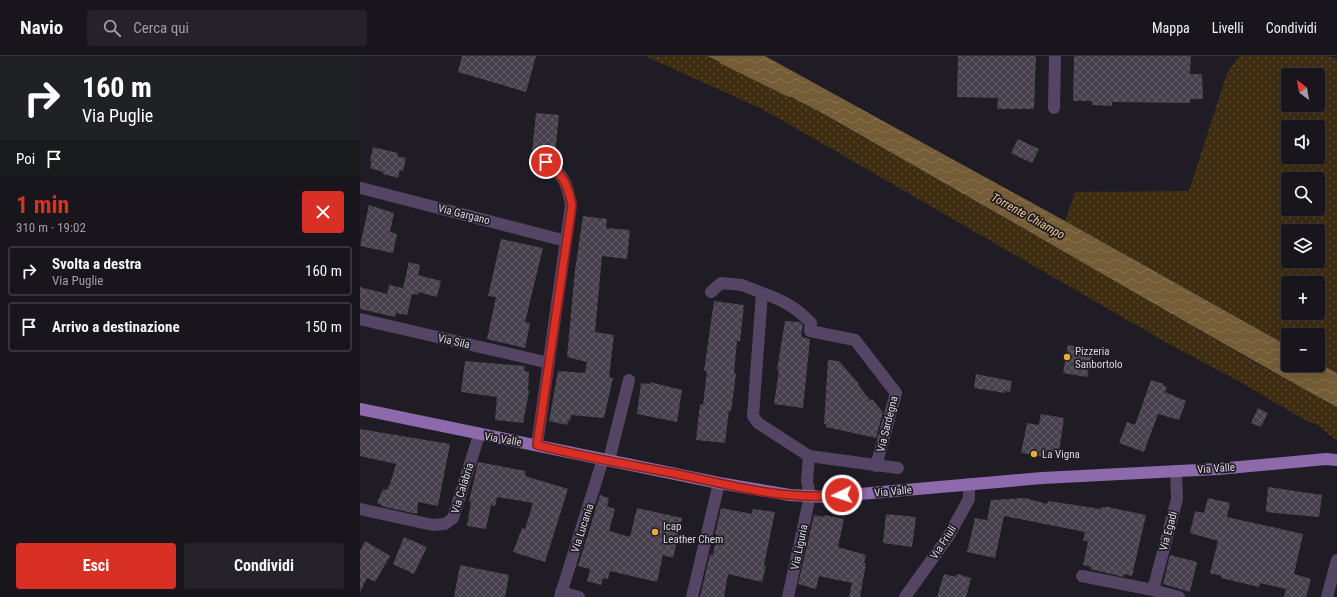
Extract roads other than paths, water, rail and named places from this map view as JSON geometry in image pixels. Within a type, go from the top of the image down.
[{"type":"main road","name":"Via Valle","points":[[360,409],[719,483],[826,497],[1042,478],[1176,471],[1326,459],[1337,460]]},
{"type":"street","points":[[1054,108],[1055,56]]},
{"type":"street","points":[[537,445],[572,205],[567,185],[559,172],[546,162]]},
{"type":"street","name":"Via Gargano","points":[[361,188],[566,241]]},
{"type":"street","name":"Via Sardegna","points":[[711,292],[721,283],[742,285],[782,300],[798,310],[811,323],[810,331],[854,340],[896,393],[876,466]]},
{"type":"street","name":"Via Sardegna","points":[[762,293],[753,416],[758,423],[809,456],[898,468]]},
{"type":"street","name":"Via Sila","points":[[360,319],[549,363]]},
{"type":"street","name":"Via Lucania","points":[[561,594],[606,460],[629,380]]},
{"type":"street","name":"Via Calabria","points":[[360,509],[433,525],[445,524],[453,518],[479,434]]},
{"type":"street","points":[[809,456],[807,481],[810,496]]},
{"type":"street","name":"Via Egadi","points":[[1153,590],[1177,498],[1176,471]]},
{"type":"street","points":[[692,597],[719,483]]},
{"type":"street","name":"Via Friuli","points":[[908,596],[948,537],[969,499],[969,484]]},
{"type":"street","name":"Via Liguria","points":[[788,597],[810,496]]},
{"type":"street","points":[[1327,597],[1336,566]]},
{"type":"street","points":[[1082,576],[1153,590],[1179,597]]},
{"type":"street","points":[[561,594],[579,597]]},
{"type":"water","points":[[707,56],[765,56],[1281,342],[1281,372],[1325,372],[1325,367],[1337,373],[1337,407],[814,109],[734,68]]},
{"type":"waterway","name":"Torrente Chiampo","points":[[722,62],[789,95]]},
{"type":"place","name":"Pizzeria Sanbortolo","points":[[1067,357]]},
{"type":"place","name":"La Vigna","points":[[1034,454]]},
{"type":"place","name":"Icap Leather Chem","points":[[655,532]]}]
